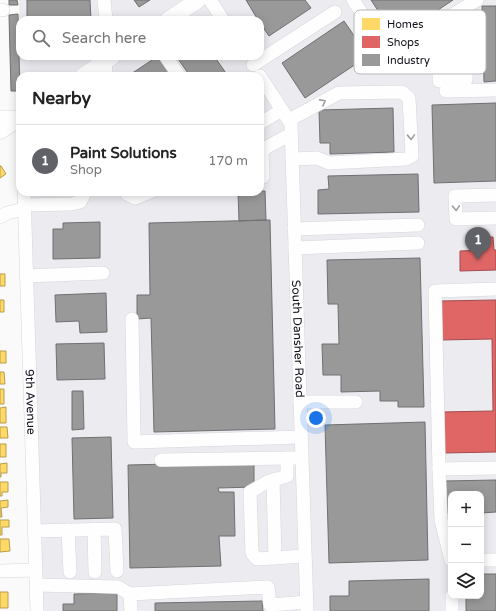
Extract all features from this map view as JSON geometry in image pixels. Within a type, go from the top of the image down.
[{"type":"main road","points":[[174,16],[198,0]]},
{"type":"main road","points":[[91,72],[108,64]]},
{"type":"main road","points":[[2,119],[16,117]]},
{"type":"street","points":[[104,0],[106,16]]},
{"type":"street","points":[[210,0],[220,16]]},
{"type":"street","points":[[353,0],[360,10]]},
{"type":"street","points":[[460,10],[471,3]]},
{"type":"street","points":[[264,52],[335,12]]},
{"type":"street","points":[[167,60],[176,72]]},
{"type":"street","name":"South Dansher Road","points":[[250,60],[258,72]]},
{"type":"street","points":[[440,74],[440,81],[466,80],[466,74]]},
{"type":"street","name":"South Dansher Road","points":[[264,82],[291,124],[292,134],[307,606]]},
{"type":"street","points":[[446,91],[496,90]]},
{"type":"street","points":[[264,122],[285,115],[339,93],[402,92],[409,98],[412,156],[406,159],[329,163],[317,158],[292,159]]},
{"type":"street","points":[[264,150],[292,134]]},
{"type":"street","points":[[496,195],[455,196],[456,219],[496,218]]},
{"type":"street","name":"9th Avenue","points":[[24,196],[37,611]]},
{"type":"street","points":[[0,217],[24,207],[80,202],[83,196]]},
{"type":"street","points":[[294,230],[418,225]]},
{"type":"street","points":[[295,248],[418,243]]},
{"type":"street","points":[[26,276],[102,273]]},
{"type":"street","points":[[448,548],[441,520],[435,291],[496,289]]},
{"type":"street","points":[[132,319],[134,442],[301,437]]},
{"type":"street","points":[[300,402],[356,402]]},
{"type":"street","points":[[287,458],[287,476],[267,482],[250,492],[252,554],[257,558],[305,556]]},
{"type":"street","points":[[161,460],[302,458]]},
{"type":"street","points":[[439,469],[496,468]]},
{"type":"street","points":[[273,480],[275,558]]},
{"type":"street","points":[[94,529],[95,572]]},
{"type":"street","points":[[34,531],[115,529],[117,571]]},
{"type":"street","points":[[68,530],[70,572]]},
{"type":"street","points":[[484,560],[496,560]]},
{"type":"street","points":[[0,571],[35,570]]},
{"type":"street","points":[[36,585],[118,587],[130,594],[268,587],[270,605],[307,606]]},
{"type":"street","points":[[130,594],[131,611]]},
{"type":"street","points":[[452,599],[452,611]]},
{"type":"shaded area","points":[[19,0],[496,0],[496,611],[31,611],[19,196],[264,196],[264,72],[20,72],[20,60],[264,60],[264,16],[19,16]]},
{"type":"building: Homes","points":[[0,166],[6,174],[0,178]]},
{"type":"building: Homes","points":[[0,274],[5,274],[5,286],[0,286]]},
{"type":"building: Homes","points":[[0,300],[4,300],[4,312],[0,312]]},
{"type":"building: Homes","points":[[0,351],[6,351],[6,363],[0,363]]},
{"type":"building: Homes","points":[[0,372],[4,372],[5,384],[0,384]]},
{"type":"building: Homes","points":[[0,389],[4,389],[4,404],[0,404]]},
{"type":"building: Homes","points":[[6,407],[6,423],[0,423],[0,408]]},
{"type":"building: Homes","points":[[0,427],[7,427],[8,438],[0,438]]},
{"type":"building: Homes","points":[[0,444],[6,444],[6,457],[0,457]]},
{"type":"building: Homes","points":[[7,463],[7,473],[1,473],[0,477],[0,464]]},
{"type":"building: Homes","points":[[0,482],[8,482],[8,492],[2,492],[2,496],[0,496]]},
{"type":"building: Homes","points":[[8,500],[8,507],[1,508],[2,517],[0,517],[0,501]]},
{"type":"building: Homes","points":[[0,520],[9,520],[9,527],[2,527],[2,535],[0,535]]},
{"type":"building: Homes","points":[[0,539],[9,539],[10,551],[0,552]]},
{"type":"building: Homes","points":[[0,592],[8,592],[8,608],[0,608]]},
{"type":"building: Shops","points":[[482,237],[493,237],[494,250],[496,250],[496,270],[460,271],[460,251],[483,250]]},
{"type":"building: Shops","points":[[496,300],[496,452],[442,453],[441,412],[493,411],[492,339],[440,340],[439,301]]},
{"type":"building: Industry","points":[[9,0],[17,0],[18,5],[9,5]]},
{"type":"building: Industry","points":[[27,0],[90,0],[91,16],[27,16]]},
{"type":"building: Industry","points":[[134,0],[150,0],[139,7]]},
{"type":"building: Industry","points":[[246,0],[305,0],[311,8],[269,36],[264,29],[264,16],[256,16]]},
{"type":"building: Industry","points":[[371,0],[453,0],[438,10],[378,10]]},
{"type":"building: Industry","points":[[482,6],[496,6],[496,81],[484,82],[484,74],[486,74],[486,10],[482,10]]},
{"type":"building: Industry","points":[[18,14],[18,16],[16,16],[16,60],[19,60],[20,72],[16,72],[16,91],[11,91],[9,15]]},
{"type":"building: Industry","points":[[344,21],[354,36],[354,65],[305,98],[282,63]]},
{"type":"building: Industry","points":[[152,60],[161,60],[169,72],[134,72]]},
{"type":"building: Industry","points":[[179,60],[217,60],[225,72],[187,72]]},
{"type":"building: Industry","points":[[496,103],[496,181],[434,183],[432,105]]},
{"type":"building: Industry","points":[[393,108],[394,152],[330,154],[330,143],[320,143],[319,110]]},
{"type":"building: Industry","points":[[418,174],[419,212],[318,214],[318,190],[329,189],[328,176]]},
{"type":"building: Industry","points":[[264,191],[266,220],[239,221],[238,196],[264,196]]},
{"type":"building: Industry","points":[[270,220],[275,429],[154,432],[151,318],[137,319],[137,295],[150,295],[149,223]]},
{"type":"building: Industry","points":[[100,222],[100,258],[53,259],[53,229],[63,229],[63,223]]},
{"type":"building: Industry","points":[[420,258],[424,407],[398,407],[398,401],[380,401],[380,391],[341,392],[341,375],[323,375],[322,344],[339,344],[338,304],[328,304],[327,260]]},
{"type":"building: Industry","points":[[106,293],[107,332],[80,333],[79,321],[56,322],[55,295]]},
{"type":"building: Industry","points":[[104,343],[105,379],[57,380],[56,344]]},
{"type":"building: Industry","points":[[72,391],[83,391],[84,429],[72,430]]},
{"type":"building: Industry","points":[[425,422],[428,560],[329,563],[325,425]]},
{"type":"building: Industry","points":[[111,437],[113,518],[74,519],[72,438]]},
{"type":"building: Industry","points":[[254,462],[254,487],[218,488],[219,492],[234,492],[235,536],[219,536],[221,566],[130,568],[128,465]]},
{"type":"building: Industry","points":[[496,480],[496,512],[484,513],[484,491],[448,491],[448,513],[444,513],[444,481]]},
{"type":"building: Industry","points":[[484,574],[496,574],[496,611],[466,611],[466,599],[484,599]]},
{"type":"building: Industry","points":[[429,579],[429,611],[330,611],[330,596],[349,596],[349,581]]},
{"type":"building: Industry","points":[[117,593],[117,611],[63,611],[63,604],[74,604],[74,594]]},
{"type":"building: Industry","points":[[262,601],[263,611],[155,611],[155,603]]},
{"type":"place","name":"Paint Solutions","points":[[478,260]]}]
